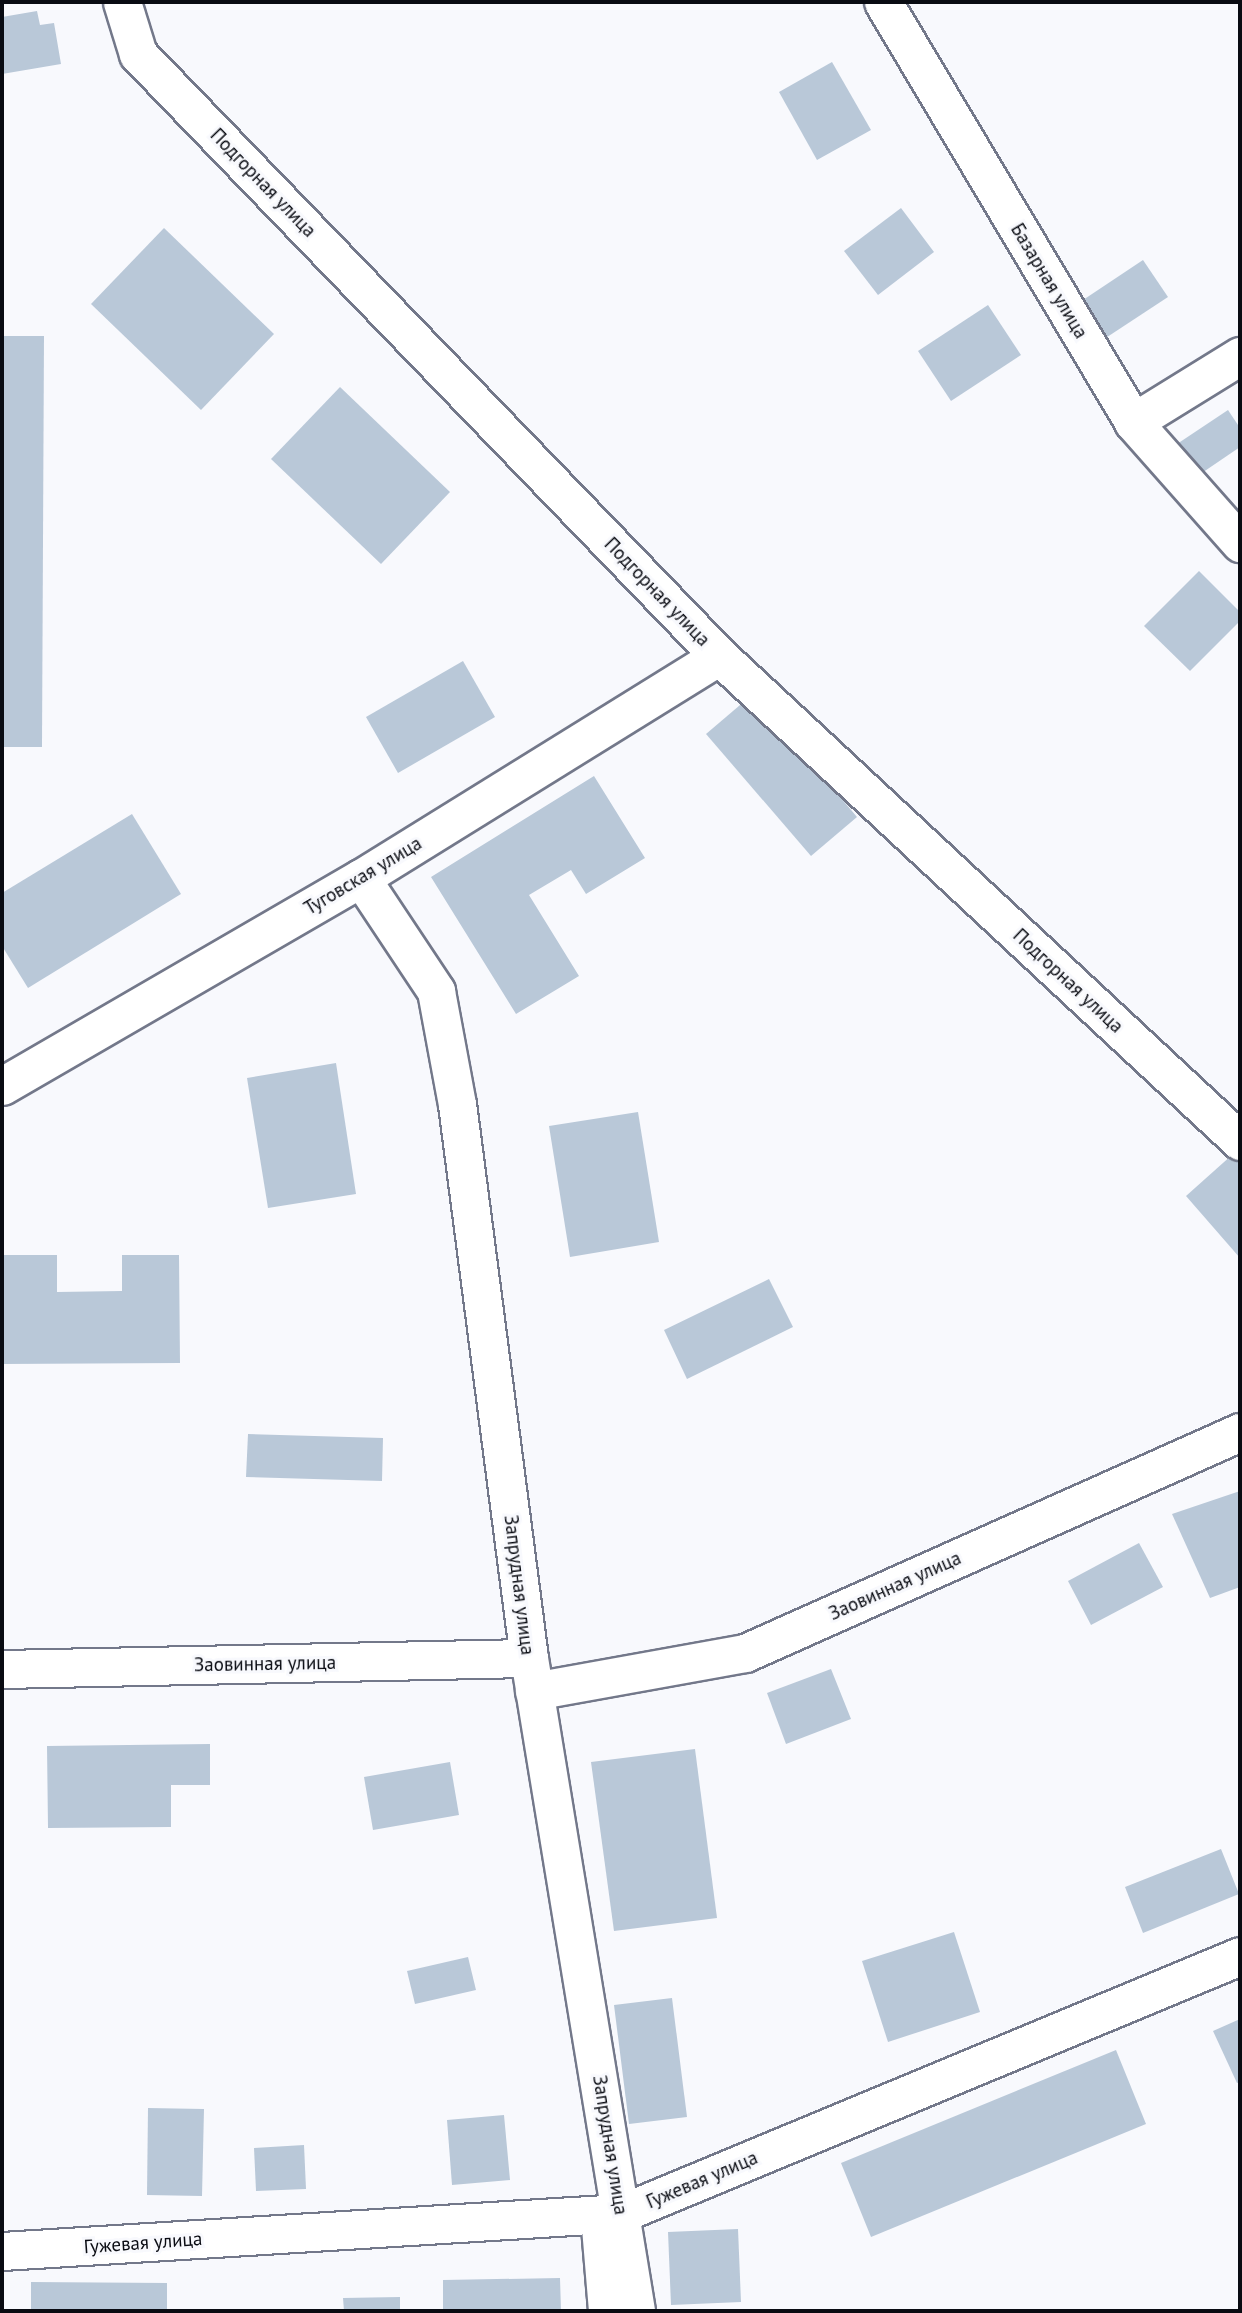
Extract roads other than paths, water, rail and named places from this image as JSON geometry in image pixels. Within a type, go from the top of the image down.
[{"type":"street","name":"Подгорная улица","points":[[122,2],[138,54],[719,656],[1240,1141]]},
{"type":"street","name":"Базарная улица","points":[[883,2],[1133,422],[1240,543]]},
{"type":"street","points":[[1133,422],[1240,356]]},
{"type":"street","name":"Туговская улица","points":[[2,1086],[361,878],[719,656]]},
{"type":"street","name":"Запрудная улица","points":[[361,878],[436,991],[457,1104],[531,1674],[610,2214],[636,2311]]},
{"type":"street","name":"Заовинная улица","points":[[2,1670],[531,1674],[745,1653],[1240,1432]]},
{"type":"street","name":"Гужевая улица","points":[[2,2252],[610,2214],[1240,1956]]},
{"type":"street","points":[[607,2311],[610,2214]]}]
